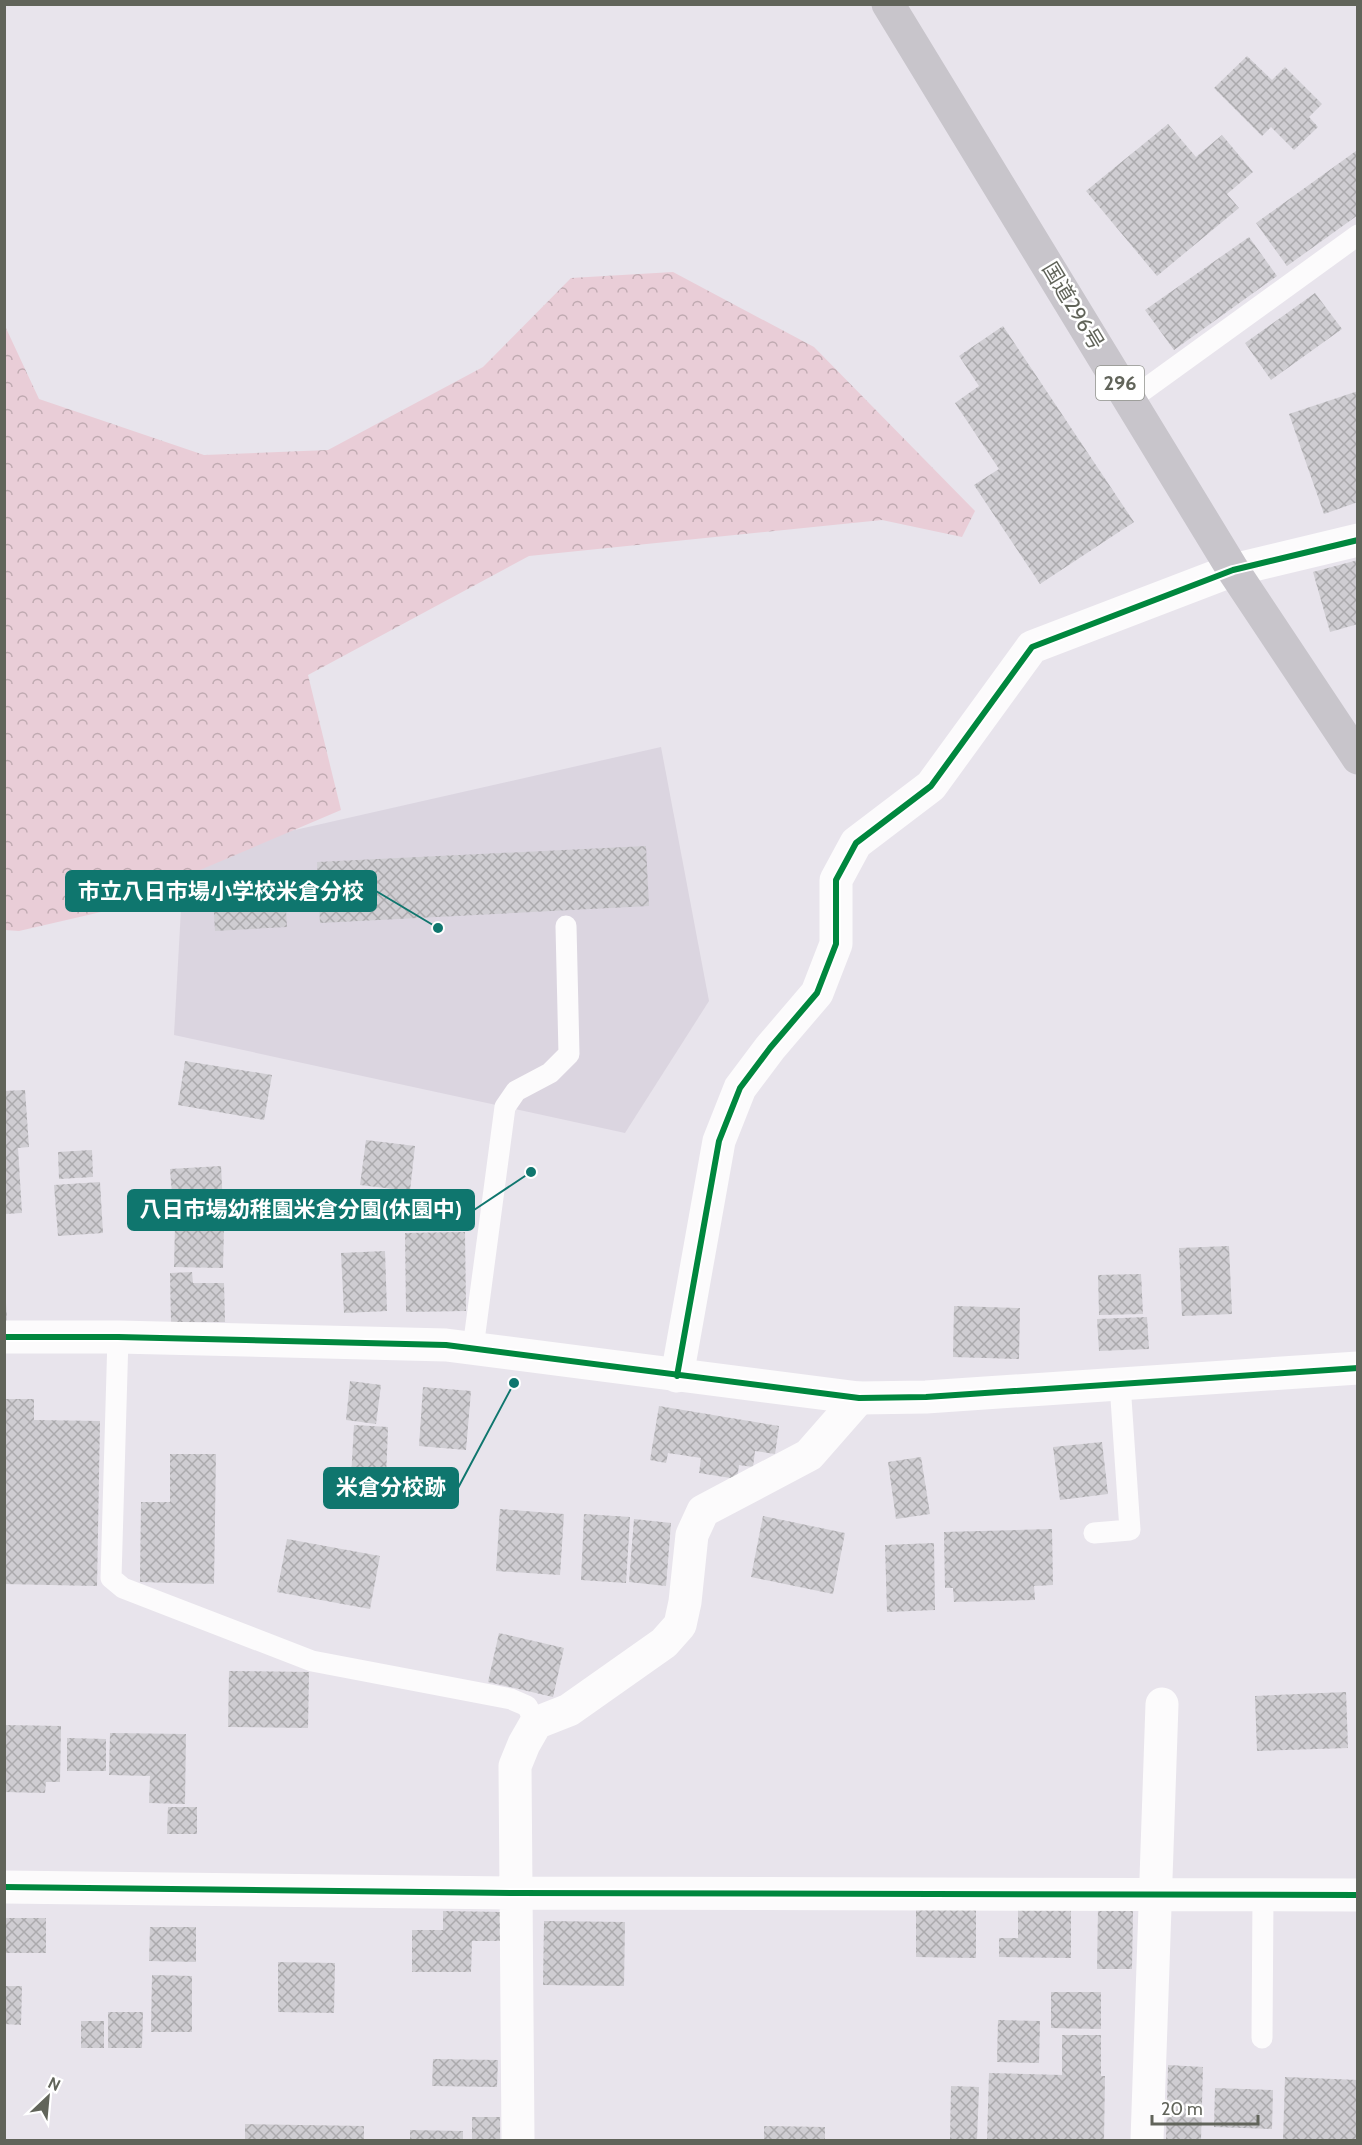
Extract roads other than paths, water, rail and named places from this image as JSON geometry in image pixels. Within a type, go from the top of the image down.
[{"type":"highway","name":"国道296号","points":[[888,4],[1233,570],[1358,758]]},
{"type":"street","points":[[677,1376],[719,1141],[740,1088],[770,1048],[818,993],[836,944],[836,880],[856,843],[931,786],[1032,647],[1233,570],[1358,540]]},
{"type":"street","points":[[4,1337],[118,1337],[446,1345],[859,1398],[926,1397],[1358,1368]]},
{"type":"street","points":[[518,2140],[516,1766],[524,1744],[536,1723],[569,1710],[664,1643],[680,1625],[685,1602],[692,1535],[703,1511],[809,1455],[859,1398]]},
{"type":"street","points":[[1146,2140],[1161,1704]]},
{"type":"street","points":[[4,1887],[516,1893],[1358,1895]]},
{"type":"lane","points":[[1130,400],[1358,235]]},
{"type":"lane","points":[[473,1348],[505,1107],[516,1091],[550,1073],[568,1054],[566,926]]},
{"type":"lane","points":[[118,1337],[111,1578],[123,1588],[312,1661],[511,1699],[527,1706],[536,1723]]},
{"type":"lane","points":[[1094,1533],[1130,1530],[1120,1384]]},
{"type":"lane","points":[[1262,2038],[1263,1896]]},
{"type":"place","name":"市立八日市場小学校米倉分校","points":[[438,928]]},
{"type":"place","name":"八日市場幼稚園米倉分園(休園中)","points":[[531,1172]]},
{"type":"place","name":"米倉分校跡","points":[[514,1383]]}]
